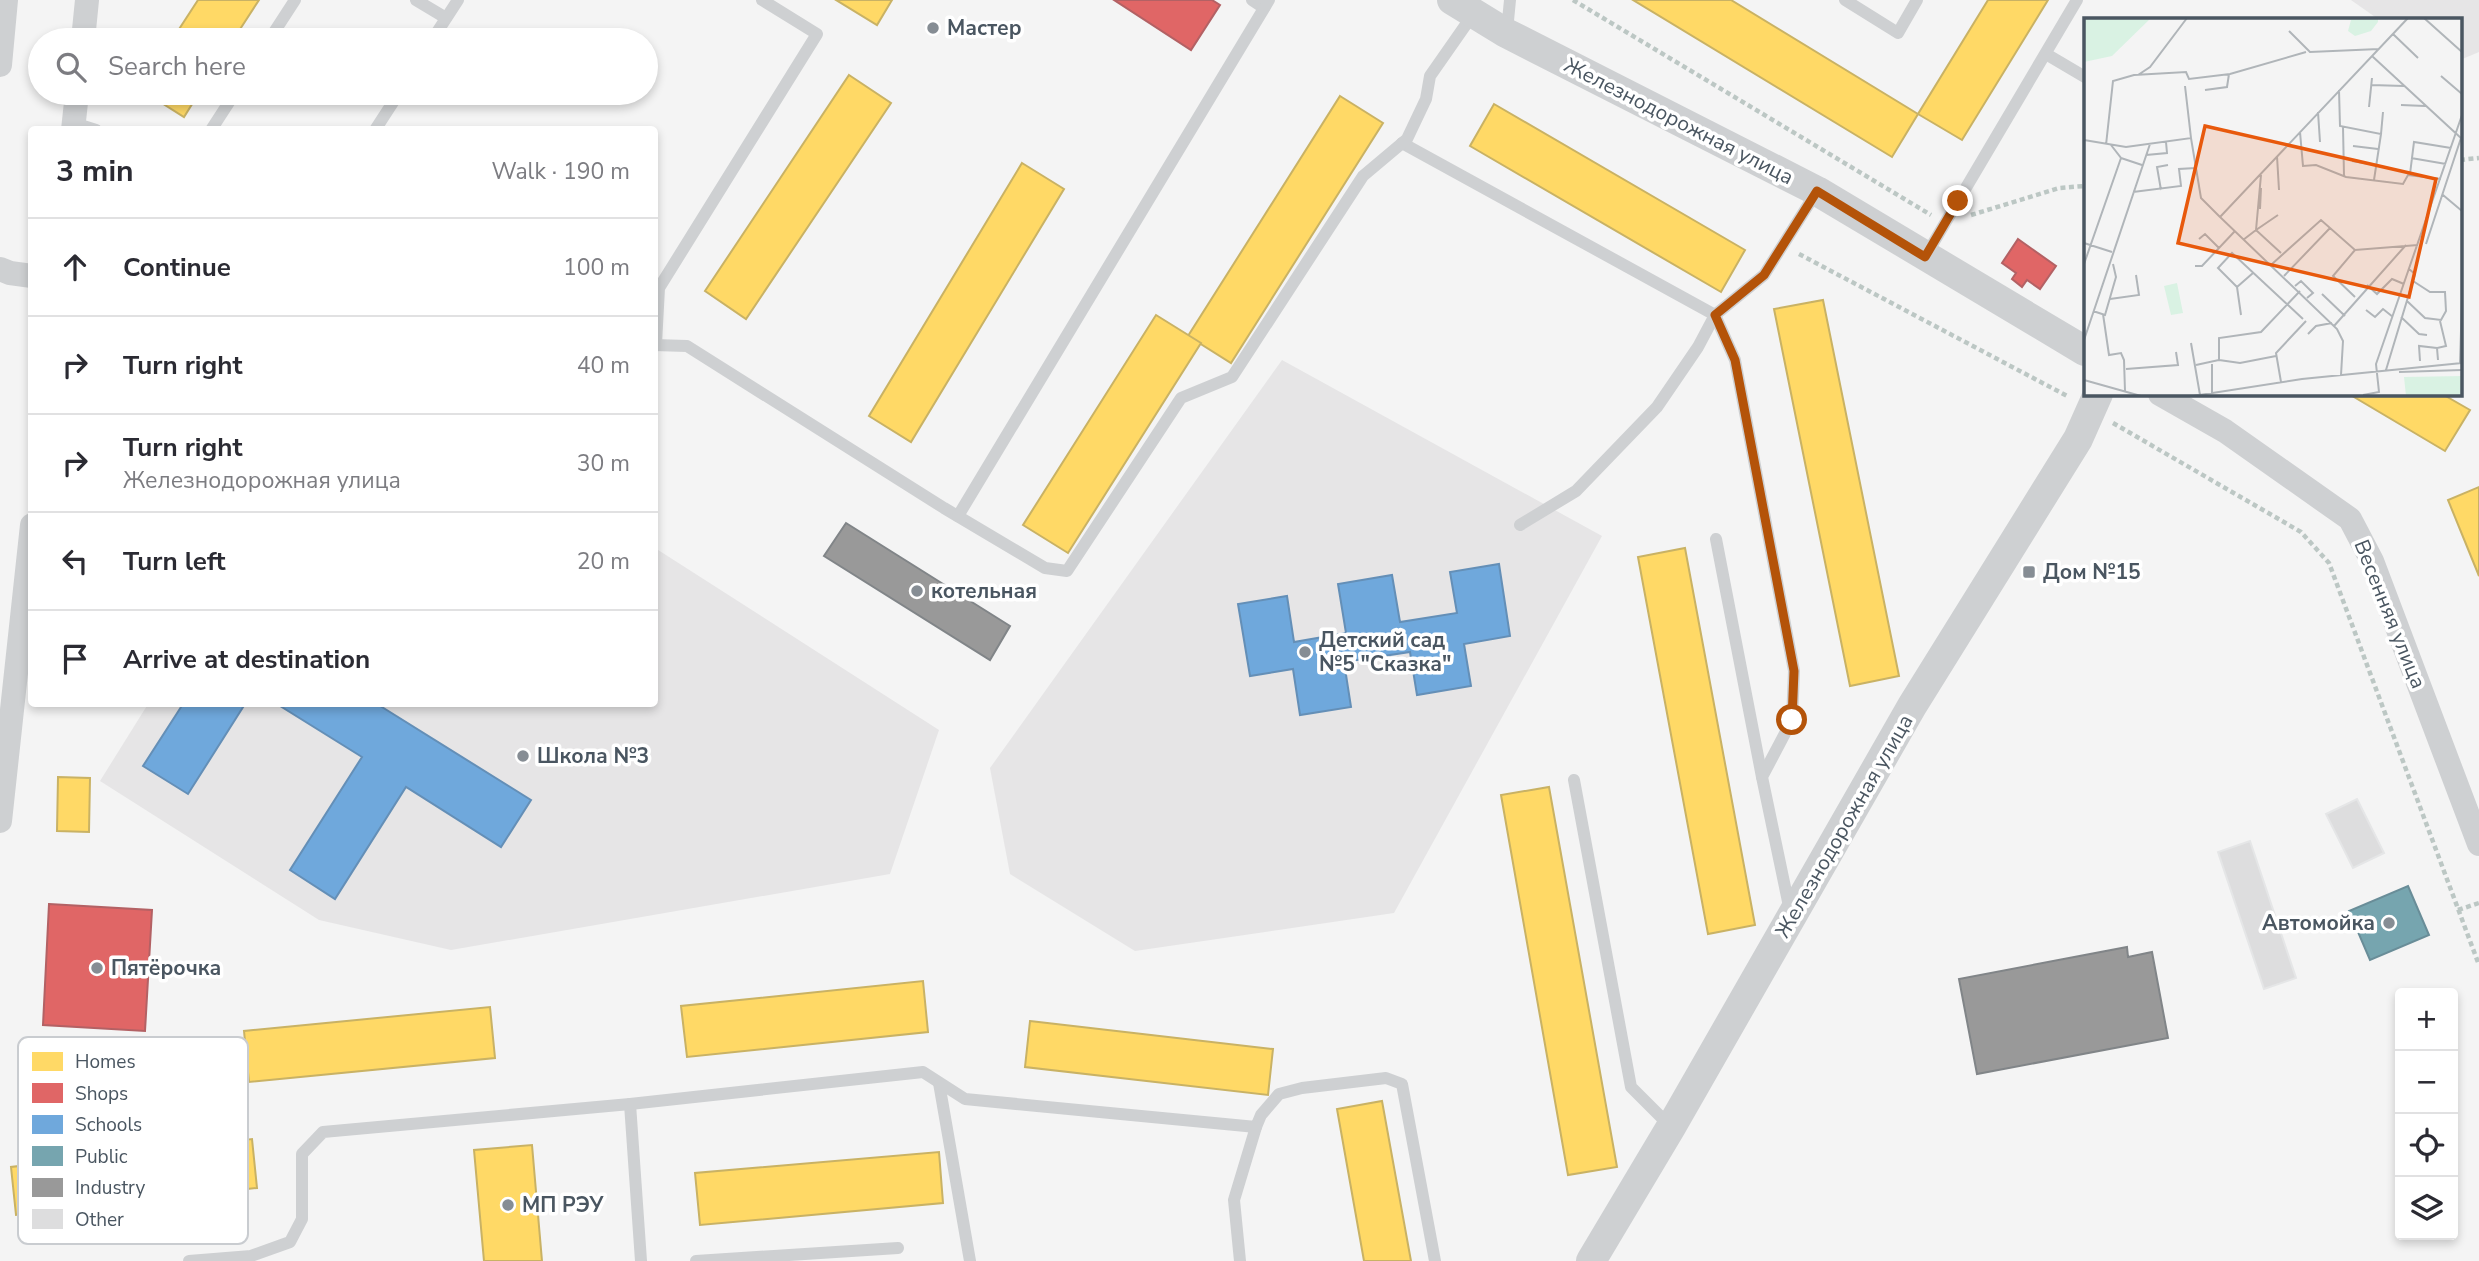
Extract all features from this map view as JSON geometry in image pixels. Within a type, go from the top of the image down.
[{"type":"street","points":[[0,65],[6,0]]},
{"type":"street","points":[[84,28],[87,0]]},
{"type":"street","name":"Железнодорожная улица","points":[[1463,7],[1506,33],[1817,191],[2084,350]]},
{"type":"street","points":[[78,105],[81,126]]},
{"type":"street","points":[[0,269],[28,275]]},
{"type":"street","name":"Весенняя улица","points":[[2164,396],[2225,431],[2350,519],[2372,561],[2474,810],[2479,844]]},
{"type":"street","name":"Железнодорожная улица","points":[[1591,1261],[1792,918],[1912,706],[2078,439],[2094,401]]},
{"type":"street","points":[[0,821],[28,568]]},
{"type":"lane","points":[[277,28],[295,0]]},
{"type":"lane","points":[[416,0],[446,18]]},
{"type":"lane","points":[[440,28],[458,0]]},
{"type":"lane","points":[[658,302],[659,288],[817,34],[762,0]]},
{"type":"lane","points":[[958,516],[1267,4],[1252,0]]},
{"type":"lane","points":[[1506,33],[1510,0]]},
{"type":"lane","points":[[1845,0],[1898,33],[1917,0]]},
{"type":"lane","points":[[1925,257],[2077,0]]},
{"type":"lane","points":[[658,344],[687,346],[1045,568],[1067,571],[1181,398],[1233,377],[1363,176],[1407,139],[1426,99],[1430,76],[1463,7]]},
{"type":"lane","points":[[2046,54],[2084,76]]},
{"type":"lane","points":[[214,126],[227,105]]},
{"type":"lane","points":[[378,126],[391,105]]},
{"type":"lane","points":[[1402,143],[1715,315],[1735,360],[1794,671],[1792,720],[1762,777]]},
{"type":"lane","points":[[1520,525],[1576,491],[1657,407],[1698,347],[1715,315],[1764,275],[1817,191]]},
{"type":"lane","points":[[1716,539],[1792,918]]},
{"type":"lane","points":[[1574,780],[1631,1087],[1671,1127]]},
{"type":"lane","points":[[189,1261],[274,1255],[290,1242],[302,1219],[302,1154],[323,1132],[630,1104],[923,1072],[965,1099],[1256,1127]]},
{"type":"lane","points":[[1240,1261],[1234,1200],[1261,1115],[1279,1094],[1302,1088],[1386,1077],[1402,1084],[1435,1261]]},
{"type":"lane","points":[[939,1083],[970,1261]]},
{"type":"lane","points":[[630,1104],[642,1261]]},
{"type":"lane","points":[[696,1261],[898,1248]]},
{"type":"path","points":[[1573,0],[1945,223],[2059,187],[2084,186]]},
{"type":"path","points":[[1783,246],[2094,401],[2301,532],[2329,563],[2479,965]]},
{"type":"path","points":[[2458,910],[2479,903]]},
{"type":"shaded area","points":[[2351,0],[2479,0],[2479,52],[2462,59],[2462,18],[2377,18]]},
{"type":"shaded area","name":"Детский сад №5 \"Сказка\"","points":[[1282,360],[1602,536],[1394,913],[1135,951],[1010,874],[990,768]]},
{"type":"shaded area","name":"Школа №3","points":[[658,550],[939,730],[890,874],[451,950],[319,920],[100,781],[146,707],[658,707]]},
{"type":"building: Homes","points":[[198,0],[259,0],[241,28],[180,28]]},
{"type":"building: Homes","points":[[836,0],[892,0],[877,25]]},
{"type":"building: Homes","points":[[1633,0],[1731,0],[1918,114],[1892,157]]},
{"type":"building: Homes","points":[[1988,0],[2048,0],[1962,140],[1918,114]]},
{"type":"building: Homes","points":[[849,75],[891,103],[746,319],[705,291]]},
{"type":"building: Homes","points":[[1340,96],[1383,123],[1231,363],[1188,336]]},
{"type":"building: Homes","points":[[1494,104],[1745,250],[1721,292],[1470,146]]},
{"type":"building: Homes","points":[[165,105],[192,105],[184,117]]},
{"type":"building: Homes","points":[[1022,163],[1064,189],[911,442],[869,416]]},
{"type":"building: Homes","points":[[1823,300],[1899,676],[1850,686],[1774,309]]},
{"type":"building: Homes","points":[[1156,315],[1201,343],[1068,553],[1023,525]]},
{"type":"building: Homes","points":[[2352,396],[2446,396],[2470,410],[2445,451]]},
{"type":"building: Homes","points":[[2479,487],[2479,576],[2448,500]]},
{"type":"building: Homes","points":[[1685,548],[1755,925],[1708,934],[1638,557]]},
{"type":"building: Homes","points":[[58,777],[90,778],[89,832],[57,831]]},
{"type":"building: Homes","points":[[1549,787],[1617,1167],[1568,1175],[1501,795]]},
{"type":"building: Homes","points":[[923,981],[928,1032],[687,1057],[681,1006]]},
{"type":"building: Homes","points":[[490,1007],[495,1058],[249,1082],[248,1037],[245,1037],[244,1031]]},
{"type":"building: Homes","points":[[1030,1021],[1273,1049],[1268,1095],[1025,1067]]},
{"type":"building: Homes","points":[[1382,1101],[1411,1261],[1364,1261],[1337,1109]]},
{"type":"building: Homes","points":[[248,1139],[252,1139],[257,1188],[248,1189]]},
{"type":"building: Homes","name":"МП РЭУ","points":[[532,1145],[542,1261],[484,1261],[474,1150]]},
{"type":"building: Homes","points":[[939,1152],[943,1203],[700,1225],[695,1173]]},
{"type":"building: Homes","points":[[18,1166],[18,1215],[16,1215],[11,1167]]},
{"type":"building: Shops","points":[[1114,0],[1212,0],[1220,5],[1191,50]]},
{"type":"building: Shops","points":[[2018,239],[2056,266],[2040,289],[2027,280],[2022,287],[2012,279],[2016,273],[2002,263]]},
{"type":"building: Shops","name":"Пятёрочка","points":[[49,904],[152,910],[145,1031],[43,1025]]},
{"type":"building: Schools","points":[[1499,564],[1510,636],[1464,644],[1471,686],[1417,695],[1410,652],[1344,662],[1351,707],[1300,715],[1293,669],[1250,676],[1238,604],[1287,596],[1294,642],[1346,633],[1338,584],[1392,575],[1400,622],[1457,613],[1450,572]]},
{"type":"building: Schools","points":[[181,707],[243,707],[188,794],[143,766]]},
{"type":"building: Schools","points":[[282,707],[382,707],[531,800],[501,847],[406,787],[335,899],[290,870],[362,757]]},
{"type":"building: Public","name":"Автомойка","points":[[2408,886],[2429,935],[2370,960],[2349,911]]},
{"type":"building: Industry","name":"котельная","points":[[846,523],[1010,626],[990,660],[824,556]]},
{"type":"building: Industry","points":[[2127,947],[2128,957],[2152,952],[2168,1038],[1977,1074],[1959,979]]},
{"type":"building: Other","points":[[2357,799],[2384,853],[2353,868],[2326,814]]},
{"type":"building: Other","points":[[2250,841],[2296,978],[2264,989],[2218,852]]},
{"type":"place","name":"Мастер","points":[[933,28]]},
{"type":"place","name":"Дом №15","points":[[2029,572]]},
{"type":"place","name":"котельная","points":[[917,591]]},
{"type":"place","name":"Детский сад №5 \"Сказка\"","points":[[1305,652]]},
{"type":"place","name":"Школа №3","points":[[523,756]]},
{"type":"place","name":"Автомойка","points":[[2389,923]]},
{"type":"place","name":"Пятёрочка","points":[[97,968]]},
{"type":"place","name":"МП РЭУ","points":[[508,1205]]},
{"type":"route","points":[[1792,720],[1794,671],[1735,360],[1715,315],[1764,275],[1817,191],[1925,257],[1958,201]]}]
